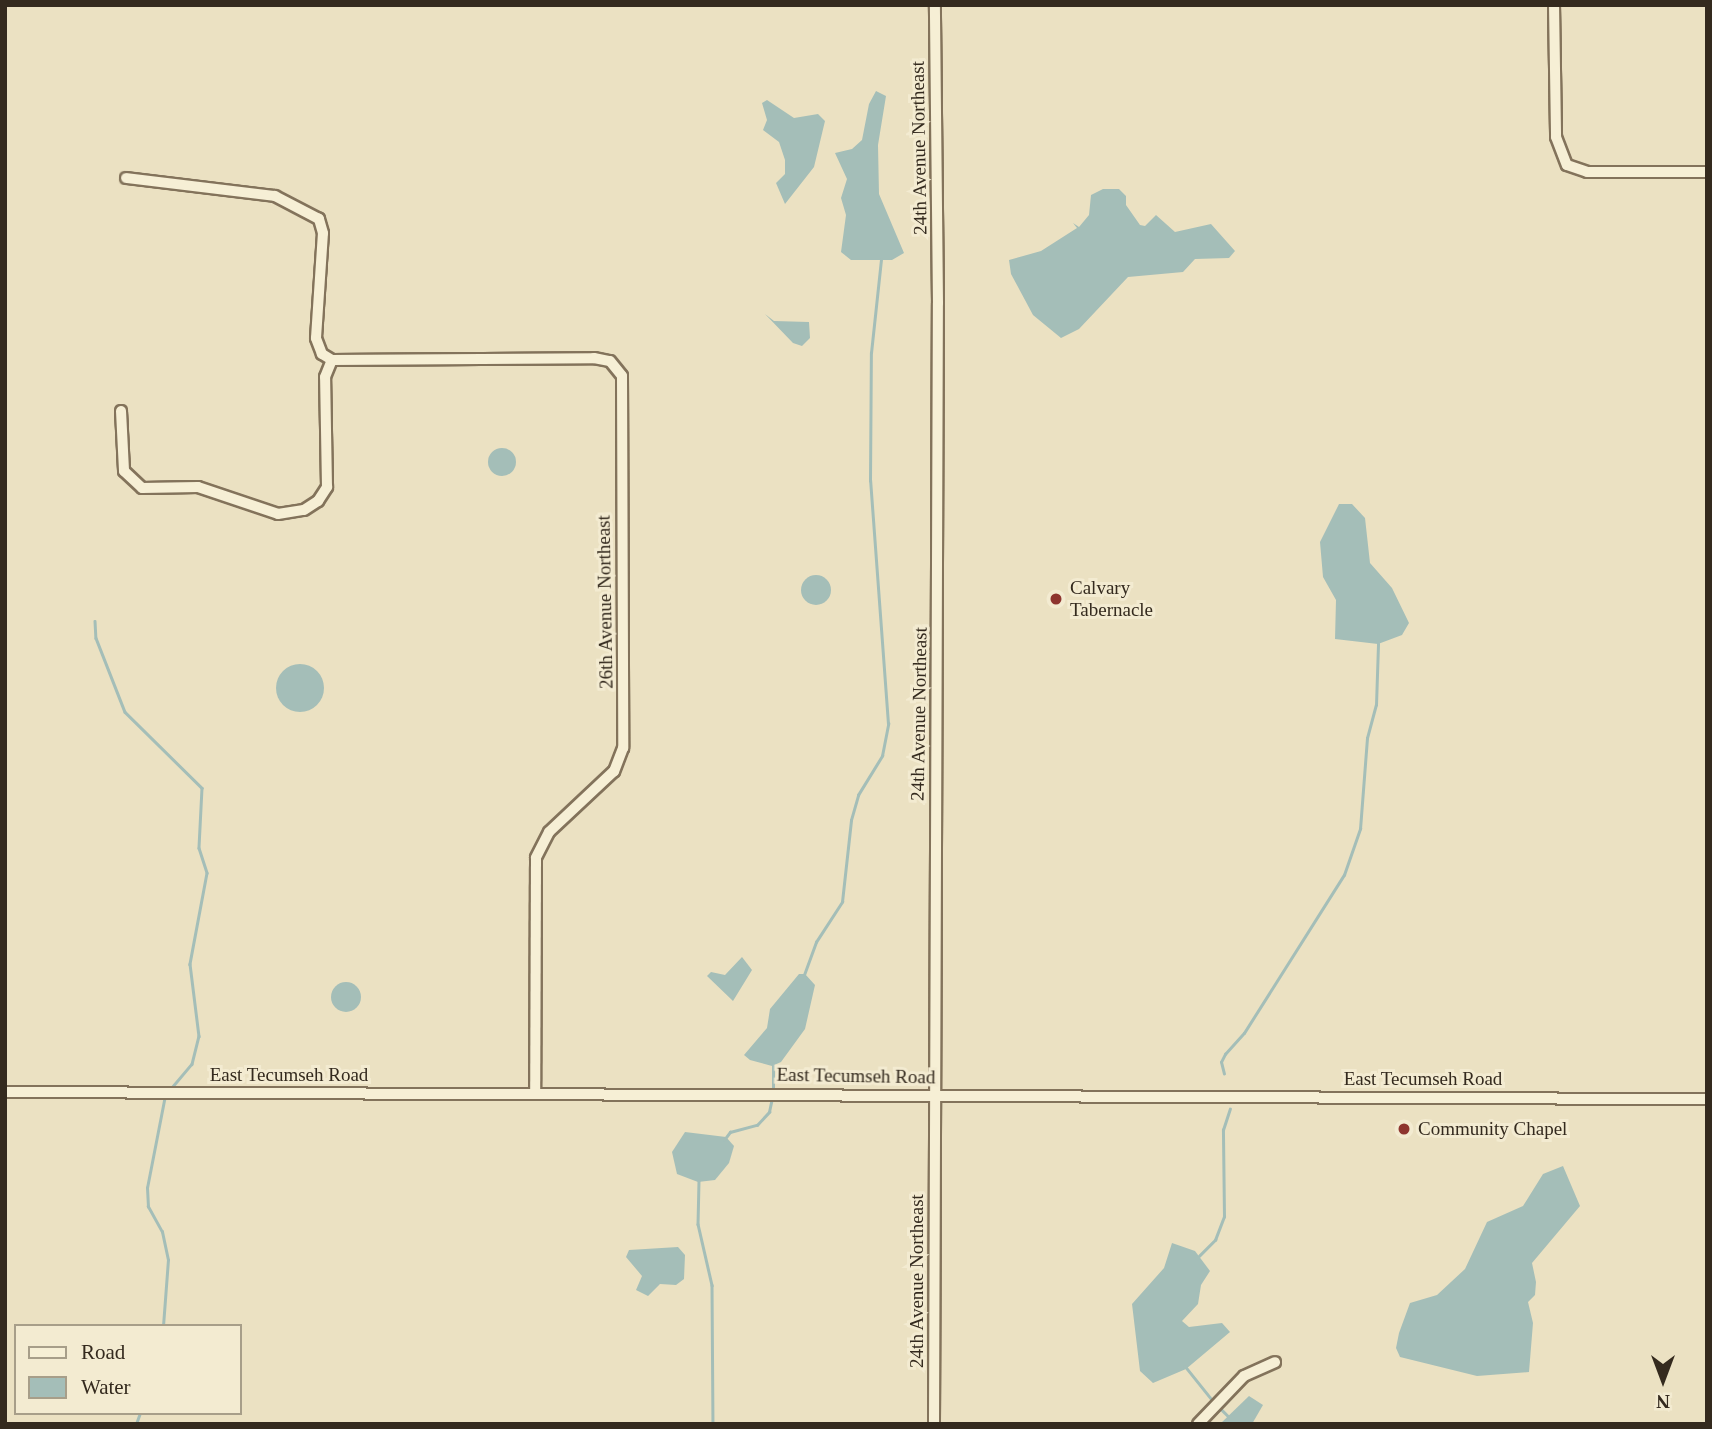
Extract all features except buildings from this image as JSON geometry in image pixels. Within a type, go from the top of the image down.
[{"type":"street","name":"24th Avenue Northeast","points":[[934,1424],[935,5]]},
{"type":"street","points":[[1554,5],[1556,137],[1562,160],[1587,172],[1707,172]]},
{"type":"street","points":[[121,411],[123,465],[135,484],[198,487],[264,511],[292,513],[318,502],[327,487],[325,377],[332,360],[322,354],[317,338],[323,233],[319,219],[275,196],[125,178]]},
{"type":"street","name":"26th Avenue Northeast","points":[[332,360],[594,358],[610,361],[622,376],[623,748],[614,771],[549,832],[536,857],[535,1093]]},
{"type":"street","name":"East Tecumseh Road","points":[[5,1092],[786,1092],[1707,1099]]},
{"type":"street","points":[[1198,1424],[1244,1376],[1275,1362]]},
{"type":"water","points":[[876,91],[886,96],[878,145],[879,194],[904,253],[892,260],[851,260],[841,252],[846,215],[841,198],[847,179],[835,153],[852,149],[862,140],[869,104]]},
{"type":"water","points":[[767,100],[794,118],[818,114],[825,121],[814,167],[785,204],[776,183],[785,174],[785,160],[779,142],[763,130],[767,120],[762,103]]},
{"type":"water","points":[[1103,189],[1119,189],[1126,196],[1126,205],[1140,225],[1145,226],[1156,215],[1175,232],[1211,224],[1235,251],[1229,258],[1195,259],[1183,272],[1128,277],[1079,329],[1061,338],[1033,315],[1011,274],[1009,260],[1041,251],[1077,228],[1073,223],[1079,227],[1089,215],[1091,195]]},
{"type":"water","points":[[765,314],[774,321],[809,322],[810,338],[802,346],[793,343]]},
{"type":"water","points":[[502,448],[512,452],[516,462],[512,472],[502,476],[492,472],[488,462],[492,452]]},
{"type":"water","points":[[1339,504],[1352,504],[1365,518],[1370,563],[1392,588],[1409,623],[1402,635],[1378,644],[1335,639],[1336,600],[1323,577],[1320,542]]},
{"type":"water","points":[[816,575],[827,579],[831,590],[827,601],[816,605],[805,601],[801,590],[805,579]]},
{"type":"water","points":[[300,664],[317,671],[324,688],[317,705],[300,712],[283,705],[276,688],[283,671]]},
{"type":"water","points":[[742,957],[752,970],[733,1001],[707,976],[711,972],[725,975]]},
{"type":"water","points":[[799,974],[805,974],[815,985],[805,1029],[781,1062],[772,1066],[750,1060],[744,1055],[767,1028],[770,1009]]},
{"type":"water","points":[[346,982],[357,986],[361,997],[357,1008],[346,1012],[335,1008],[331,997],[335,986]]},
{"type":"water","points":[[685,1132],[726,1137],[734,1146],[729,1163],[715,1180],[698,1182],[677,1174],[672,1152]]},
{"type":"water","points":[[1563,1166],[1580,1206],[1532,1263],[1536,1282],[1535,1295],[1528,1302],[1533,1323],[1529,1372],[1477,1376],[1400,1357],[1396,1348],[1410,1303],[1437,1295],[1465,1269],[1487,1222],[1523,1206],[1543,1174]]},
{"type":"water","points":[[1172,1243],[1195,1251],[1210,1271],[1201,1285],[1198,1304],[1182,1321],[1189,1327],[1222,1323],[1230,1332],[1186,1369],[1153,1383],[1140,1371],[1132,1304],[1164,1268]]},
{"type":"water","points":[[678,1247],[685,1255],[684,1279],[676,1285],[660,1284],[648,1296],[636,1290],[642,1276],[626,1257],[629,1250]]},
{"type":"water","points":[[1249,1396],[1263,1405],[1252,1424],[1220,1424]]},
{"type":"waterway","points":[[804,975],[816,942],[842,902],[851,820],[858,795],[882,756],[888,724],[870,481],[871,353],[881,260]]},
{"type":"waterway","points":[[95,621],[96,638],[125,712],[202,788],[199,848],[207,873],[190,964],[199,1036],[192,1064],[170,1090]]},
{"type":"waterway","points":[[1224,1074],[1221,1062],[1225,1054],[1244,1033],[1344,875],[1360,829],[1367,738],[1376,705],[1378,644]]},
{"type":"waterway","points":[[773,1064],[773,1091]]},
{"type":"waterway","points":[[163,1324],[168,1260],[162,1232],[148,1207],[147,1188],[165,1095]]},
{"type":"waterway","points":[[724,1140],[730,1132],[757,1125],[769,1112],[772,1098]]},
{"type":"waterway","points":[[1199,1256],[1215,1240],[1224,1217],[1223,1130],[1230,1109]]},
{"type":"waterway","points":[[699,1181],[698,1224],[712,1285],[713,1424]]},
{"type":"waterway","points":[[1185,1366],[1213,1401]]},
{"type":"waterway","points":[[1220,1408],[1228,1416]]},
{"type":"waterway","points":[[136,1424],[139,1415]]},
{"type":"place","name":"Calvary Tabernacle","points":[[1056,599]]},
{"type":"place","name":"Community Chapel","points":[[1404,1129]]}]
